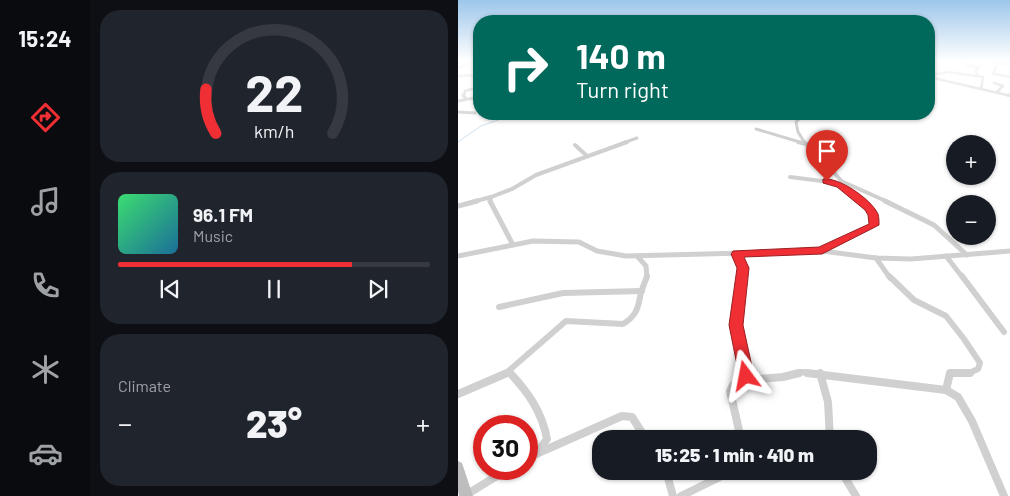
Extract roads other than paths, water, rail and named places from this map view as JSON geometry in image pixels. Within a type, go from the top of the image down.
[{"type":"street","points":[[958,83],[1010,96]]},
{"type":"street","points":[[981,89],[982,83]]},
{"type":"street","points":[[994,83],[1003,86],[1000,87],[1000,91],[996,92]]},
{"type":"street","points":[[458,95],[473,88]]},
{"type":"street","points":[[463,94],[466,99]]},
{"type":"street","points":[[458,101],[473,98]]},
{"type":"street","points":[[458,112],[473,113]]},
{"type":"street","points":[[798,120],[796,122],[797,128],[806,144],[819,155],[872,212],[874,225],[822,251]]},
{"type":"street","points":[[756,129],[806,144]]},
{"type":"street","points":[[458,206],[491,197],[512,189],[536,174],[605,151],[637,138]]},
{"type":"street","points":[[575,145],[587,156]]},
{"type":"street","points":[[790,177],[836,182],[864,204]]},
{"type":"street","points":[[841,180],[899,207],[934,226],[967,254]]},
{"type":"street","points":[[491,197],[490,202],[513,245]]},
{"type":"street","points":[[458,256],[533,241],[579,242],[614,255],[637,256],[822,251],[876,258],[946,256],[1010,251]]},
{"type":"street","points":[[737,254],[743,268],[736,312],[737,336],[748,380]]},
{"type":"street","points":[[458,394],[509,372],[526,354],[566,322],[623,324],[630,321],[640,305],[640,296],[646,284],[648,271],[644,261],[637,256]]},
{"type":"street","points":[[946,256],[1004,332]]},
{"type":"street","points":[[876,258],[883,270],[917,303],[937,310],[946,316],[976,354],[980,363],[978,369],[969,373],[950,373],[946,390]]},
{"type":"street","points":[[499,307],[563,293],[642,291]]},
{"type":"street","points":[[509,372],[523,386],[543,420],[547,440],[538,451]]},
{"type":"street","points":[[740,430],[730,391],[734,386],[748,380],[783,377],[802,372],[946,390],[958,397],[972,421],[1004,496]]},
{"type":"street","points":[[820,373],[828,402],[830,430]]},
{"type":"street","points":[[594,430],[627,416],[632,417],[636,421],[641,430]]},
{"type":"street","points":[[538,453],[592,431]]},
{"type":"street","points":[[547,440],[559,445]]},
{"type":"street","points":[[458,467],[466,496],[491,480]]},
{"type":"street","points":[[669,480],[673,496]]},
{"type":"street","points":[[681,496],[714,480]]},
{"type":"street","points":[[846,480],[856,496]]},
{"type":"waterway","points":[[458,142],[481,126],[498,120]]}]
